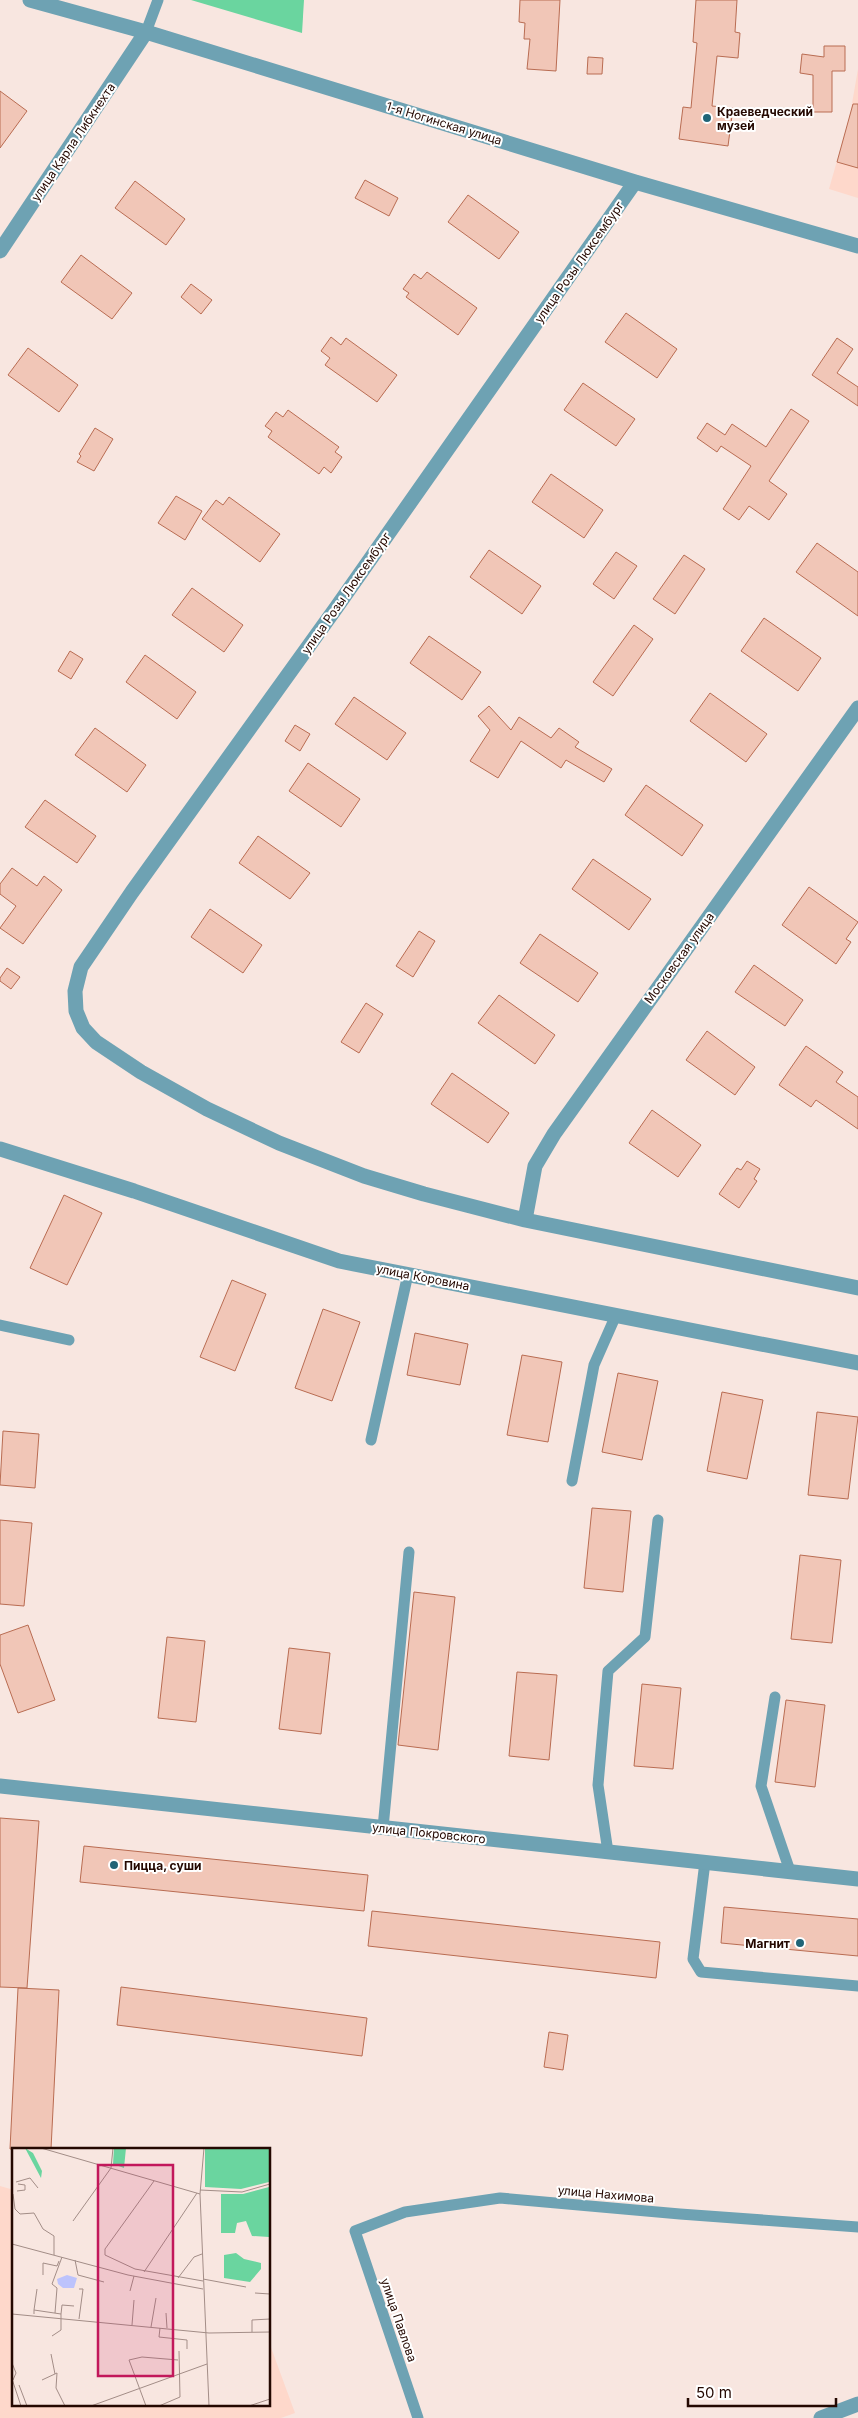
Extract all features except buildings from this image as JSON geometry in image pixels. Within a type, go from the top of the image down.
[{"type":"street","name":"1-я Ногинская улица","points":[[30,0],[146,32],[635,182],[858,246]]},
{"type":"street","name":"улица Карла Либкнехта","points":[[0,250],[146,32]]},
{"type":"street","name":"улица Розы Люксембург","points":[[525,1220],[424,1194],[364,1176],[280,1143],[234,1122],[141,1072],[96,1042],[83,1028],[76,1011],[75,991],[81,967],[132,892],[342,601],[635,182]]},
{"type":"street","name":"Московская улица","points":[[525,1220],[535,1166],[554,1134],[858,708]]},
{"type":"street","name":"улица Коровина","points":[[0,1149],[340,1261],[858,1363]]},
{"type":"street","points":[[525,1220],[858,1288]]},
{"type":"street","name":"улица Покровского","points":[[0,1786],[858,1879]]},
{"type":"street","points":[[820,2418],[858,2404]]},
{"type":"lane","points":[[146,32],[158,0]]},
{"type":"lane","points":[[371,1440],[408,1274]]},
{"type":"lane","points":[[572,1481],[594,1365],[616,1316]]},
{"type":"lane","points":[[0,1324],[69,1340]]},
{"type":"lane","points":[[608,1852],[598,1785],[608,1671],[645,1637],[658,1520]]},
{"type":"lane","points":[[383,1828],[409,1552]]},
{"type":"lane","points":[[774,1697],[761,1786],[790,1871]]},
{"type":"lane","points":[[705,1862],[693,1960],[701,1972],[858,1986]]},
{"type":"lane","name":"улица Нахимова","points":[[355,2231],[405,2212],[500,2198],[858,2227]]},
{"type":"lane","name":"улица Павлова","points":[[355,2231],[418,2418]]},
{"type":"shaded area","points":[[858,69],[858,198],[829,189],[850,115]]},
{"type":"shaded area","points":[[0,2186],[12,2189],[12,2406],[270,2406],[270,2345],[295,2413],[281,2418],[0,2418]]},
{"type":"green space","points":[[191,0],[304,0],[302,33]]},
{"type":"place","name":"Краеведческий музей","points":[[707,118]]},
{"type":"place","name":"Пицца, суши","points":[[114,1865]]},
{"type":"place","name":"Магнит","points":[[800,1943]]}]
